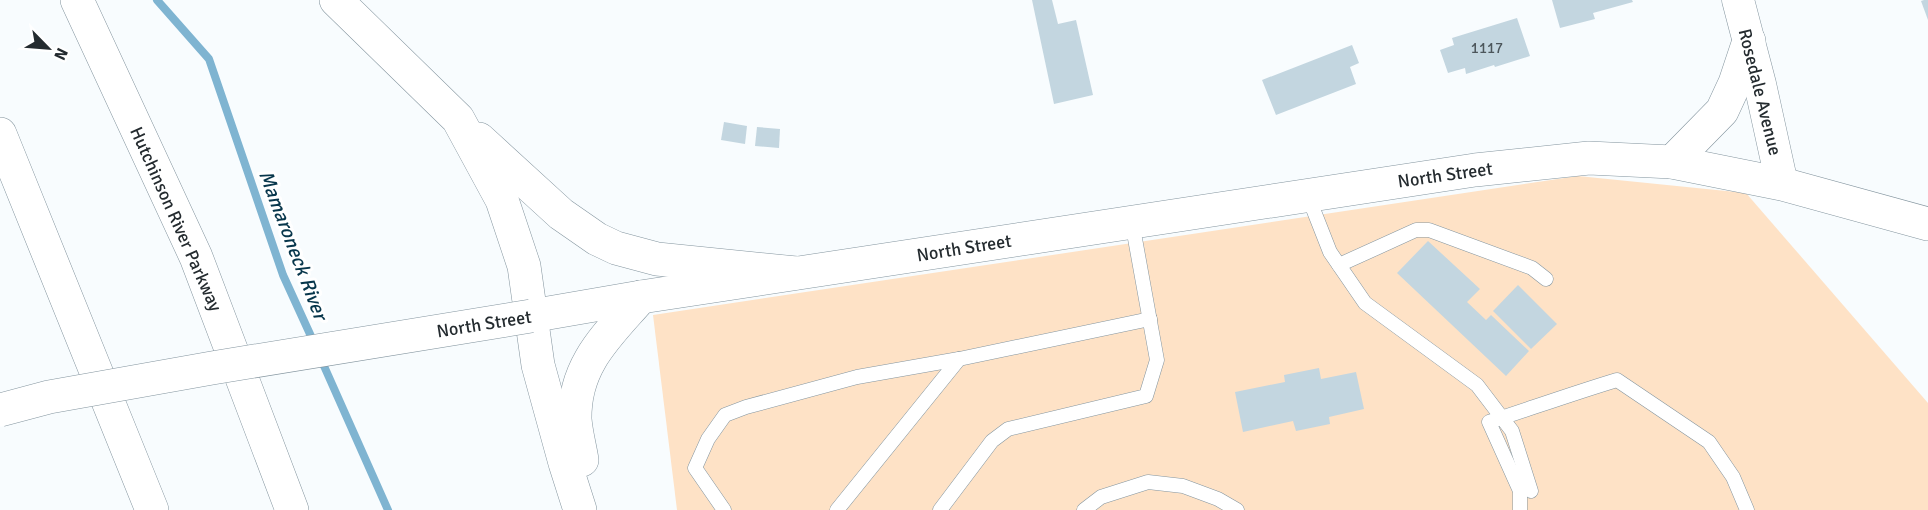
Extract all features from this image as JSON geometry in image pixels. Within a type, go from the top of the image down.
[{"type":"main road","name":"Hutchinson River Parkway","points":[[77,0],[196,256],[292,510]]},
{"type":"main road","points":[[336,0],[458,119],[561,214],[597,239],[616,248],[657,259],[796,273]]},
{"type":"main road","points":[[1672,162],[1722,111],[1735,83],[1749,41]]},
{"type":"main road","points":[[458,119],[502,200],[524,266],[538,365],[580,510]]},
{"type":"main road","points":[[0,134],[152,510]]},
{"type":"main road","name":"North Street","points":[[0,410],[49,398],[177,374],[641,297],[1308,194],[1475,170],[1589,158],[1672,162],[1782,184],[1928,224]]},
{"type":"main road","points":[[586,510],[581,450],[575,420],[578,391],[586,364],[595,350],[641,297]]},
{"type":"street","name":"Rosedale Avenue","points":[[1738,0],[1782,184]]},
{"type":"lane","points":[[1308,194],[1330,252],[1365,303],[1477,385],[1512,431],[1531,492]]},
{"type":"lane","points":[[940,510],[992,441],[1008,429],[1146,396],[1157,360],[1132,222]]},
{"type":"lane","points":[[1339,266],[1416,230],[1429,230],[1532,268],[1546,279]]},
{"type":"lane","points":[[724,510],[695,468],[708,439],[725,415],[746,407],[857,377],[959,359],[1150,319]]},
{"type":"lane","points":[[837,510],[959,359]]},
{"type":"lane","points":[[1520,510],[1520,491],[1489,422],[1617,380],[1709,442],[1733,477],[1747,510]]},
{"type":"lane","points":[[1084,510],[1101,497],[1148,482],[1184,486],[1218,499],[1237,510]]},
{"type":"shaded area","points":[[1578,176],[1746,193],[1928,403],[1928,510],[677,510],[653,315]]},
{"type":"building","points":[[1032,0],[1052,0],[1058,24],[1076,20],[1093,95],[1054,104]]},
{"type":"building","points":[[1552,0],[1632,0],[1633,2],[1593,13],[1595,19],[1560,28]]},
{"type":"building","points":[[1928,0],[1928,20],[1921,1]]},
{"type":"building","points":[[1517,18],[1530,56],[1466,74],[1465,68],[1448,73],[1440,50],[1454,45],[1452,38]]},
{"type":"building","points":[[1352,45],[1359,63],[1350,67],[1356,84],[1276,115],[1262,80]]},
{"type":"building","points":[[724,122],[747,126],[745,144],[721,140]]},
{"type":"building","points":[[757,127],[780,129],[779,148],[755,146]]},
{"type":"building","points":[[1428,241],[1480,289],[1467,302],[1486,320],[1491,315],[1529,351],[1506,376],[1397,273]]},
{"type":"building","points":[[1518,285],[1557,324],[1531,349],[1493,311]]},
{"type":"building","points":[[1319,368],[1321,379],[1356,372],[1364,409],[1329,417],[1330,424],[1296,431],[1293,421],[1243,432],[1235,392],[1285,382],[1284,375]]},
{"type":"waterway","name":"Mamaroneck River","points":[[157,0],[209,59],[283,275],[315,345]]},
{"type":"waterway","name":"Mamaroneck River","points":[[320,357],[388,510]]}]
